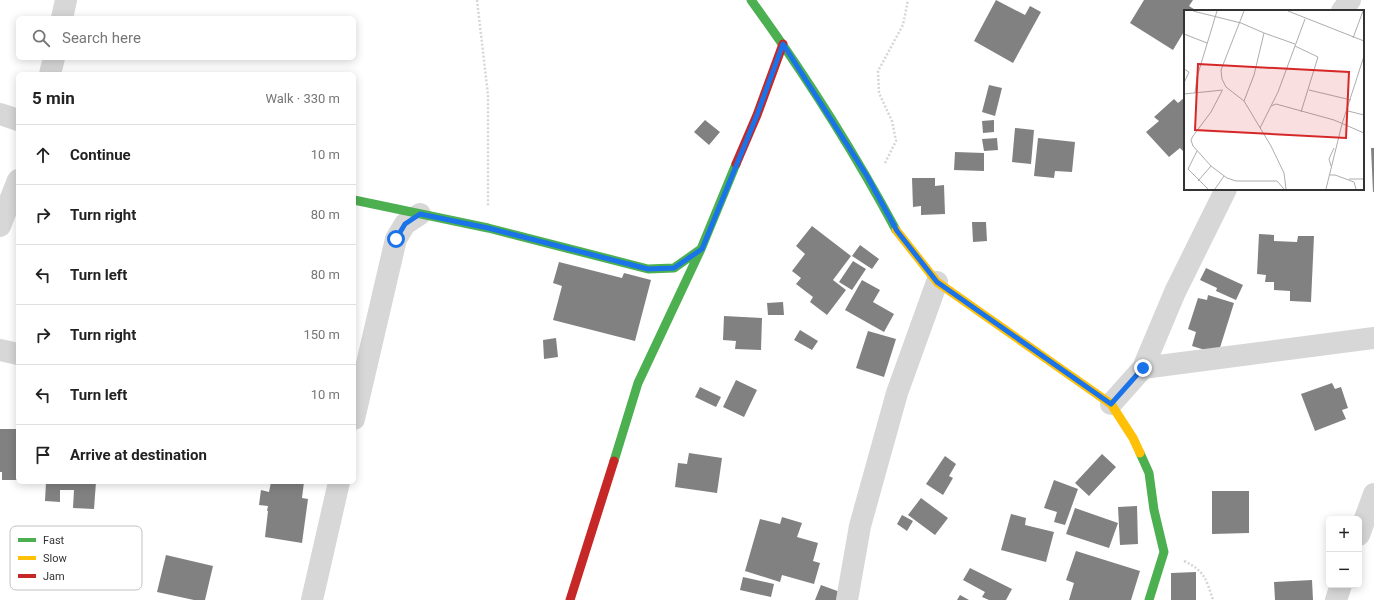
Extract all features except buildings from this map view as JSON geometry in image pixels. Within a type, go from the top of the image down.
[{"type":"street","points":[[62,16],[66,0]]},
{"type":"street","points":[[751,0],[783,44],[867,176],[897,231],[937,282],[1111,404],[1133,438],[1149,473],[1154,510],[1164,552],[1149,600]]},
{"type":"street","points":[[1343,10],[1350,0]]},
{"type":"street","points":[[570,600],[638,383],[702,249],[757,115],[783,44]]},
{"type":"street","points":[[50,72],[54,60]]},
{"type":"street","points":[[0,114],[16,119]]},
{"type":"street","points":[[0,226],[16,185]]},
{"type":"street","points":[[1111,404],[1143,368],[1175,292],[1226,190]]},
{"type":"street","points":[[356,200],[488,228],[648,269],[674,268],[702,249]]},
{"type":"street","points":[[386,207],[396,239]]},
{"type":"street","points":[[356,409],[396,239],[405,224],[420,214]]},
{"type":"street","points":[[847,600],[860,526],[897,393],[937,282]]},
{"type":"street","points":[[1143,368],[1374,338]]},
{"type":"street","points":[[0,350],[16,354]]},
{"type":"street","points":[[312,600],[339,484]]},
{"type":"street","points":[[1362,527],[1374,494]]},
{"type":"street","points":[[1336,600],[1340,588]]},
{"type":"path","points":[[477,0],[488,95],[488,228]]},
{"type":"path","points":[[867,176],[884,166],[896,141],[892,121],[879,93],[878,71],[903,24],[908,0]]},
{"type":"path","points":[[1164,552],[1192,565],[1206,577],[1213,600]]},
{"type":"traffic: fast","points":[[751,0],[790,55],[827,112],[880,200],[896,230]]},
{"type":"traffic: fast","points":[[614,461],[638,383],[701,249],[736,164]]},
{"type":"traffic: fast","points":[[356,200],[488,228],[648,269],[674,268],[701,249]]},
{"type":"traffic: fast","points":[[1140,453],[1149,473],[1154,510],[1164,552],[1149,600]]},
{"type":"traffic: slow","points":[[896,230],[937,282],[1111,404],[1133,438],[1140,453]]},
{"type":"traffic: jam","points":[[736,164],[757,115],[783,44]]},
{"type":"traffic: jam","points":[[570,600],[614,461]]},
{"type":"route","points":[[396,239],[405,224],[420,214],[488,228],[648,269],[674,268],[702,249],[757,115],[783,44],[867,176],[897,231],[937,282],[1111,404],[1143,368]]}]
